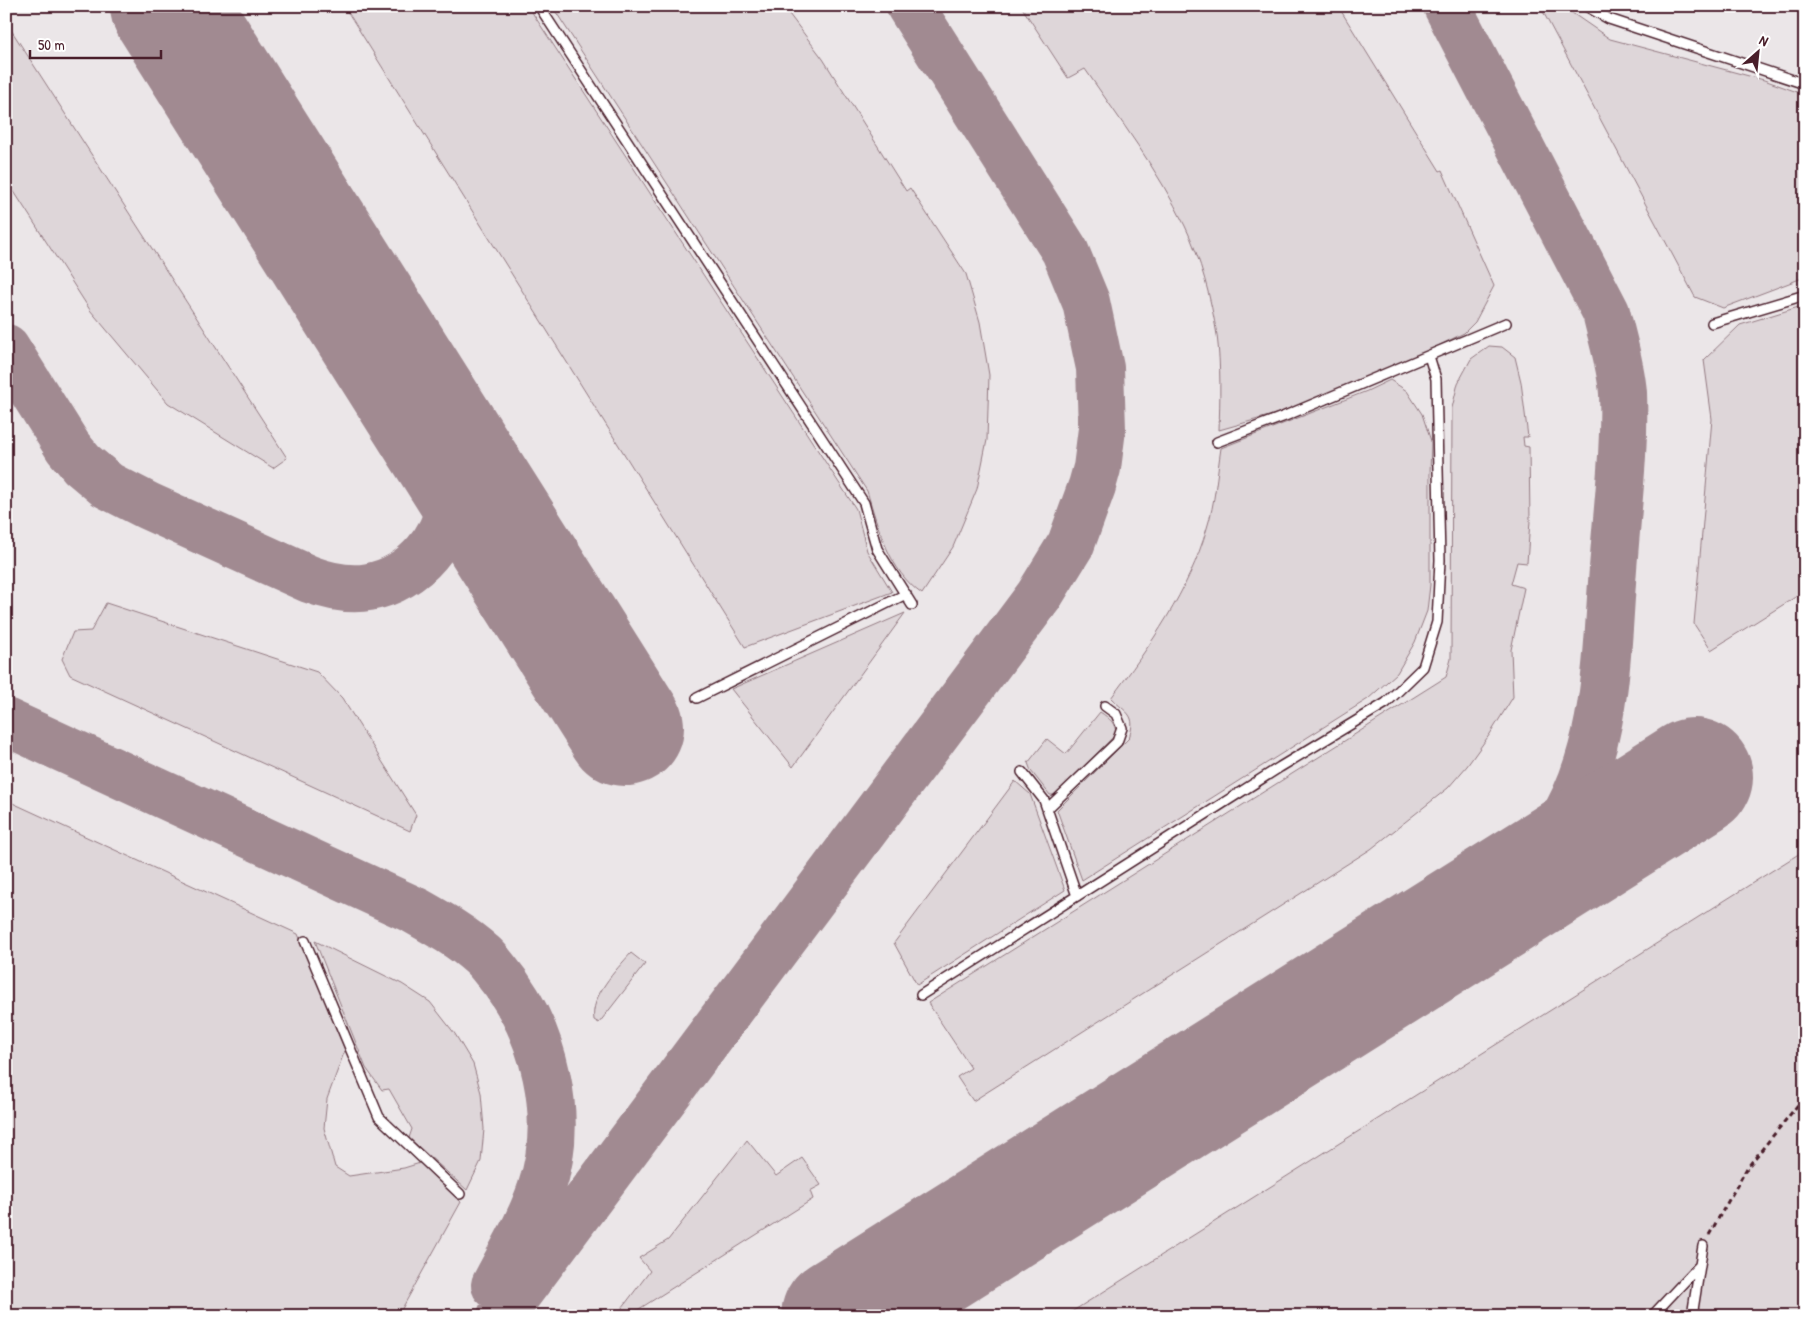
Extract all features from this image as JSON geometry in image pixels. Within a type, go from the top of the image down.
[{"type":"lane","points":[[539,6],[864,503],[877,549],[912,605]]},
{"type":"lane","points":[[1586,6],[1609,19],[1805,84]]},
{"type":"lane","points":[[1712,323],[1805,295]]},
{"type":"lane","points":[[1218,442],[1285,416],[1506,323]]},
{"type":"lane","points":[[921,995],[1280,767],[1386,703],[1423,667],[1437,622],[1440,560],[1436,380],[1429,356]]},
{"type":"lane","points":[[697,698],[906,594]]},
{"type":"lane","points":[[1047,809],[1117,742],[1122,728],[1116,714],[1105,706]]},
{"type":"lane","points":[[1022,772],[1044,800],[1078,896]]},
{"type":"lane","points":[[305,941],[379,1117],[460,1194]]},
{"type":"lane","points":[[1692,1316],[1702,1246]]},
{"type":"lane","points":[[1652,1316],[1700,1265]]},
{"type":"path","points":[[1702,1246],[1747,1168],[1805,1096]]},
{"type":"shaded area","points":[[6,6],[1805,6],[1805,1316],[6,1316]]},
{"type":"shaded area","points":[[344,6],[528,6],[856,509],[867,551],[892,592],[745,647]]},
{"type":"shaded area","points":[[552,6],[783,6],[823,59],[906,191],[910,188],[966,274],[980,322],[989,375],[987,440],[977,489],[953,547],[922,594],[901,573],[893,561],[886,547],[867,491]]},
{"type":"shaded area","points":[[1021,6],[1338,6],[1440,171],[1442,170],[1494,286],[1475,322],[1464,333],[1418,356],[1276,414],[1219,430],[1220,371],[1217,335],[1205,279],[1185,226],[1151,165],[1085,69],[1068,78]]},
{"type":"shaded area","points":[[1540,6],[1562,6],[1610,39],[1764,80],[1800,93],[1805,97],[1805,277],[1723,308],[1695,297]]},
{"type":"shaded area","points":[[6,22],[287,458],[273,468],[168,403],[90,310],[6,179]]},
{"type":"shaded area","points":[[1805,305],[1805,591],[1711,650],[1694,624],[1712,419],[1704,360],[1740,325]]},
{"type":"shaded area","points":[[1489,346],[1502,347],[1515,357],[1521,382],[1528,437],[1523,437],[1524,446],[1529,447],[1530,521],[1527,563],[1517,562],[1511,584],[1524,588],[1511,650],[1513,697],[1490,734],[1448,788],[1371,849],[973,1101],[957,1077],[971,1068],[928,1003],[1446,677],[1451,659],[1452,408],[1458,383],[1471,359]]},
{"type":"shaded area","points":[[1390,380],[1407,391],[1422,414],[1431,441],[1430,585],[1427,611],[1415,642],[1397,673],[1368,699],[1082,880],[1057,810],[1129,738],[1132,724],[1131,719],[1126,711],[1111,698],[1154,638],[1190,574],[1210,518],[1221,448],[1367,391]]},
{"type":"shaded area","points":[[106,603],[317,672],[342,698],[416,815],[410,831],[70,675],[62,659],[73,632],[91,631]]},
{"type":"shaded area","points":[[905,613],[793,767],[731,689]]},
{"type":"shaded area","points":[[1100,712],[1111,721],[1115,727],[1116,734],[1056,795],[1050,795],[1031,771],[1028,763],[1047,739],[1066,754]]},
{"type":"shaded area","points":[[1015,781],[1030,794],[1065,890],[917,985],[894,943]]},
{"type":"shaded area","points":[[6,800],[298,934],[345,1050],[327,1099],[324,1128],[335,1167],[349,1176],[404,1168],[420,1163],[461,1202],[398,1316],[6,1316]]},
{"type":"shaded area","points":[[1805,850],[1805,1316],[1065,1316]]},
{"type":"shaded area","points":[[315,941],[402,984],[430,1002],[455,1034],[473,1064],[481,1093],[484,1129],[481,1161],[467,1190],[409,1138],[412,1129],[389,1089],[382,1090],[366,1068]]},
{"type":"shaded area","points":[[631,953],[645,964],[599,1023],[594,1020],[594,1011],[600,993],[605,984]]},
{"type":"shaded area","points":[[747,1140],[776,1176],[802,1158],[821,1185],[810,1191],[813,1199],[628,1316],[616,1316],[650,1271],[639,1258],[668,1240]]},
{"type":"taxiway","points":[[501,1316],[1039,596],[1071,544],[1092,486],[1097,468],[1102,429],[1100,368],[1086,302],[1065,251],[910,6]]},
{"type":"taxiway","points":[[1447,6],[1606,312],[1616,352],[1623,393],[1621,475],[1607,661],[1597,730],[1588,763],[1576,796],[1548,843],[1509,884],[1450,931]]},
{"type":"taxiway","points":[[6,348],[68,447],[82,464],[107,485],[148,506],[309,579],[331,586],[361,588],[385,582],[401,575],[427,553],[445,523],[449,507],[451,484],[443,441]]},
{"type":"taxiway","points":[[6,722],[416,911],[474,948],[488,961],[514,995],[528,1020],[539,1047],[551,1104],[548,1162],[541,1190],[520,1238],[495,1285]]},
{"type":"runway","points":[[169,6],[625,727]]},
{"type":"runway","points":[[840,1316],[1694,777]]}]
